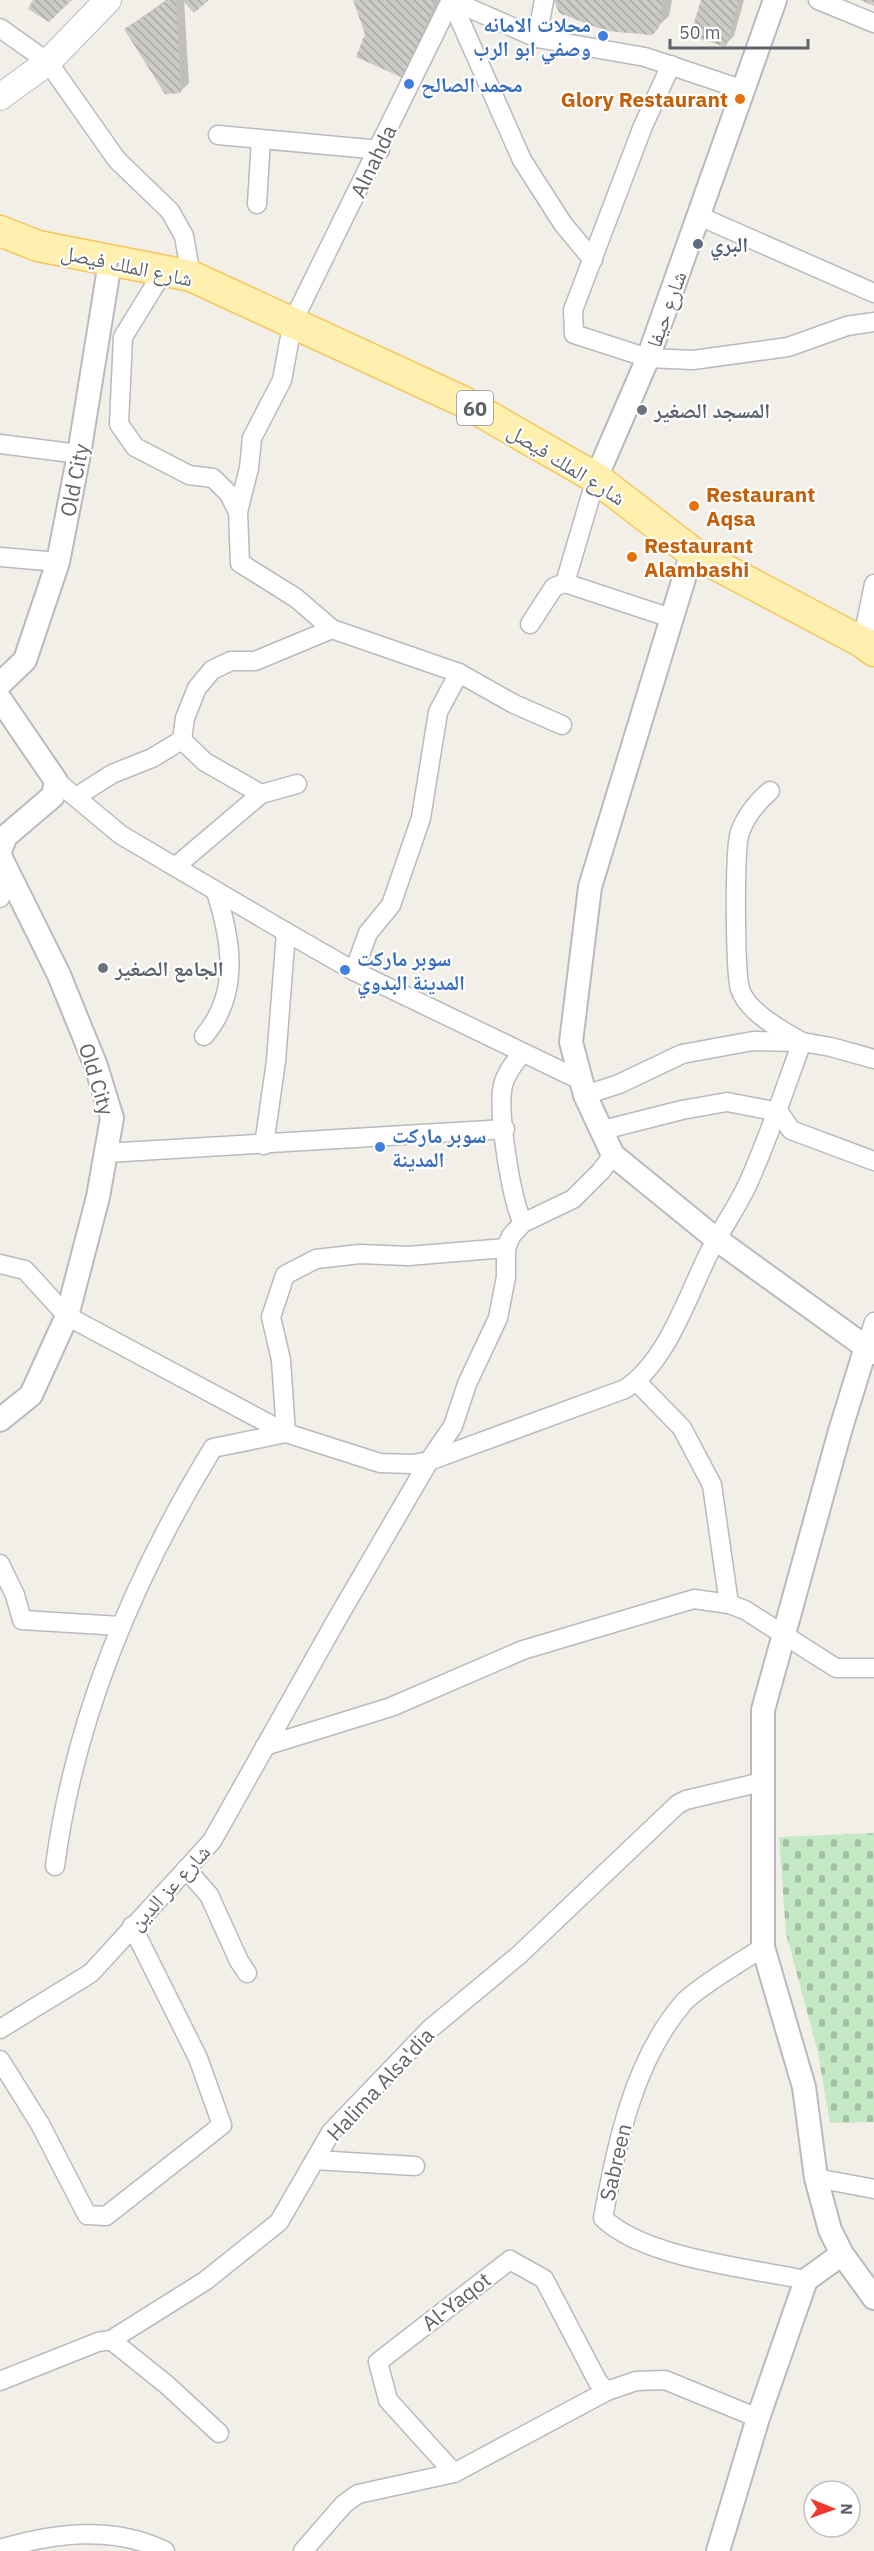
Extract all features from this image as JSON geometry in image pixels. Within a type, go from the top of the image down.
[{"type":"main road","points":[[0,97],[48,62],[108,0]]},
{"type":"main road","name":"60","points":[[0,231],[38,246]]},
{"type":"main road","name":"شارع الملك فيصل","points":[[38,246],[177,274],[293,321],[462,401],[596,478],[692,552],[868,646]]},
{"type":"main road","name":"60","points":[[0,253],[38,246]]},
{"type":"street","points":[[451,0],[537,38],[645,57],[744,90]]},
{"type":"street","points":[[451,0],[522,160],[562,224],[592,260]]},
{"type":"street","name":"Alnahda","points":[[238,512],[249,468],[252,438],[282,380],[293,321],[380,150],[451,0]]},
{"type":"street","points":[[537,38],[544,0]]},
{"type":"street","name":"شارع حيفا","points":[[596,478],[648,358],[775,0]]},
{"type":"street","points":[[818,0],[874,23]]},
{"type":"street","points":[[0,28],[48,62],[117,160],[170,211],[184,236],[177,274],[123,337],[118,424],[135,447],[189,475],[213,478],[229,494],[238,512],[240,563],[296,598],[332,629],[459,673],[514,704],[562,725]]},
{"type":"street","points":[[671,65],[643,126],[573,310],[574,334],[648,358],[693,360],[778,348],[814,340],[847,326],[874,322]]},
{"type":"street","points":[[218,135],[380,150]]},
{"type":"street","points":[[257,204],[261,140]]},
{"type":"street","points":[[699,216],[874,293]]},
{"type":"street","name":"Old City","points":[[0,684],[25,660],[58,562],[79,454],[110,262]]},
{"type":"street","points":[[0,444],[79,454]]},
{"type":"street","points":[[565,583],[596,478]]},
{"type":"street","points":[[692,552],[590,887],[571,1042],[583,1087],[613,1155],[716,1239],[870,1350]]},
{"type":"street","points":[[0,557],[58,562]]},
{"type":"street","points":[[530,624],[554,587],[565,583],[671,618]]},
{"type":"street","points":[[868,646],[874,584]]},
{"type":"street","points":[[182,740],[185,718],[197,688],[212,670],[231,662],[255,661],[332,629]]},
{"type":"street","points":[[354,971],[368,933],[391,905],[421,818],[438,712],[459,673]]},
{"type":"street","points":[[0,699],[55,780],[121,835],[354,971],[522,1053],[583,1087],[619,1084],[660,1063],[695,1051],[758,1040],[802,1042],[874,1059]]},
{"type":"street","points":[[182,740],[205,762],[261,794]]},
{"type":"street","points":[[76,797],[112,774],[152,758],[182,740]]},
{"type":"street","name":"Old City","points":[[0,1420],[31,1395],[68,1316],[98,1197],[112,1118],[96,1066],[59,975],[5,889],[0,852],[9,833],[53,796],[55,780]]},
{"type":"street","points":[[175,867],[261,794],[297,784]]},
{"type":"street","points":[[770,791],[750,812],[739,834],[736,939],[740,990],[765,1021],[802,1042]]},
{"type":"street","points":[[204,1036],[218,1019],[229,989],[229,943],[216,892]]},
{"type":"street","points":[[264,1145],[276,1061],[286,932]]},
{"type":"street","points":[[0,1264],[25,1270],[68,1316],[286,1433],[380,1463],[413,1464],[429,1461],[616,1394],[637,1382],[662,1351],[716,1239],[750,1180],[766,1134],[779,1112],[802,1042]]},
{"type":"street","points":[[522,1053],[503,1085],[505,1129],[514,1199],[523,1223]]},
{"type":"street","points":[[603,1130],[682,1110],[728,1102],[779,1112],[791,1130],[874,1161]]},
{"type":"street","points":[[106,1153],[505,1129]]},
{"type":"street","points":[[286,1433],[281,1360],[271,1317],[285,1275],[316,1258],[360,1254],[408,1256],[506,1248],[511,1236],[523,1223],[573,1199],[602,1171],[613,1155]]},
{"type":"street","name":"شارع عز الدين","points":[[0,2029],[91,1973],[212,1841],[429,1461],[453,1426],[466,1384],[498,1318],[506,1277],[506,1248]]},
{"type":"street","points":[[874,1322],[870,1350],[840,1431],[786,1635],[763,1710],[762,1782],[763,1947],[804,2087],[816,2178],[830,2230],[842,2254],[874,2298]]},
{"type":"street","points":[[637,1382],[682,1428],[712,1485],[729,1604]]},
{"type":"street","points":[[55,1866],[63,1812],[79,1748],[104,1666],[151,1557],[213,1448],[286,1433]]},
{"type":"street","points":[[0,1564],[22,1620],[120,1626]]},
{"type":"street","points":[[265,1746],[424,1695],[490,1662],[545,1643],[694,1599],[729,1604],[761,1618],[837,1668],[874,1668]]},
{"type":"street","name":"Halima Alsa'dia","points":[[0,2381],[98,2342],[111,2340],[205,2281],[279,2222],[331,2132],[430,2029],[519,1955],[678,1804],[686,1800],[762,1782]]},
{"type":"street","points":[[186,1869],[209,1895],[239,1961],[247,1972]]},
{"type":"street","points":[[0,2060],[40,2124],[87,2215],[106,2216],[222,2125],[198,2058],[132,1926]]},
{"type":"street","name":"Sabreen","points":[[763,1947],[685,2001],[654,2046],[618,2135],[603,2218],[615,2230],[663,2250],[806,2280]]},
{"type":"street","points":[[315,2160],[415,2166]]},
{"type":"street","points":[[816,2178],[874,2189]]},
{"type":"street","points":[[717,2551],[758,2418],[806,2280],[842,2254]]},
{"type":"street","name":"Al-Yaqot","points":[[454,2472],[388,2400],[378,2361],[510,2260],[544,2279],[598,2382],[607,2391]]},
{"type":"street","points":[[111,2340],[167,2385],[219,2433]]},
{"type":"street","points":[[303,2551],[344,2504],[358,2494],[454,2472],[607,2391],[642,2380],[665,2380],[758,2418]]},
{"type":"street","points":[[6,2549],[46,2538],[88,2534],[125,2536],[165,2551]]},
{"type":"green space","points":[[874,1833],[874,2122],[830,2123],[818,2053],[786,1933],[779,1837]]},
{"type":"building","points":[[33,0],[72,0],[49,22],[28,9]]},
{"type":"building","points":[[169,0],[176,0],[181,93],[165,94],[124,29]]},
{"type":"building","points":[[182,0],[209,0],[194,13]]},
{"type":"building","points":[[353,0],[433,0],[433,9],[403,78],[356,57],[365,34]]},
{"type":"building","points":[[554,0],[662,0],[661,20],[658,29],[652,35],[606,31],[559,13]]},
{"type":"building","points":[[701,0],[739,0],[726,47],[690,36]]},
{"type":"building","points":[[860,0],[874,0],[874,6]]},
{"type":"place","name":"محلات الامانه وصفي ابو الرب","points":[[603,36]]},
{"type":"place","name":"محمد الصالح","points":[[409,84]]},
{"type":"place","name":"Glory Restaurant","points":[[740,99]]},
{"type":"place","name":"البري","points":[[698,244]]},
{"type":"place","name":"المسجد الصغير","points":[[642,410]]},
{"type":"place","name":"Restaurant Aqsa","points":[[694,506]]},
{"type":"place","name":"Restaurant Alambashi","points":[[632,557]]},
{"type":"place","name":"الجامع الصغير","points":[[103,968]]},
{"type":"place","name":"سوبر ماركت المدينة البدوي","points":[[345,970]]},
{"type":"place","name":"سوبر ماركت المدينة","points":[[380,1147]]}]
